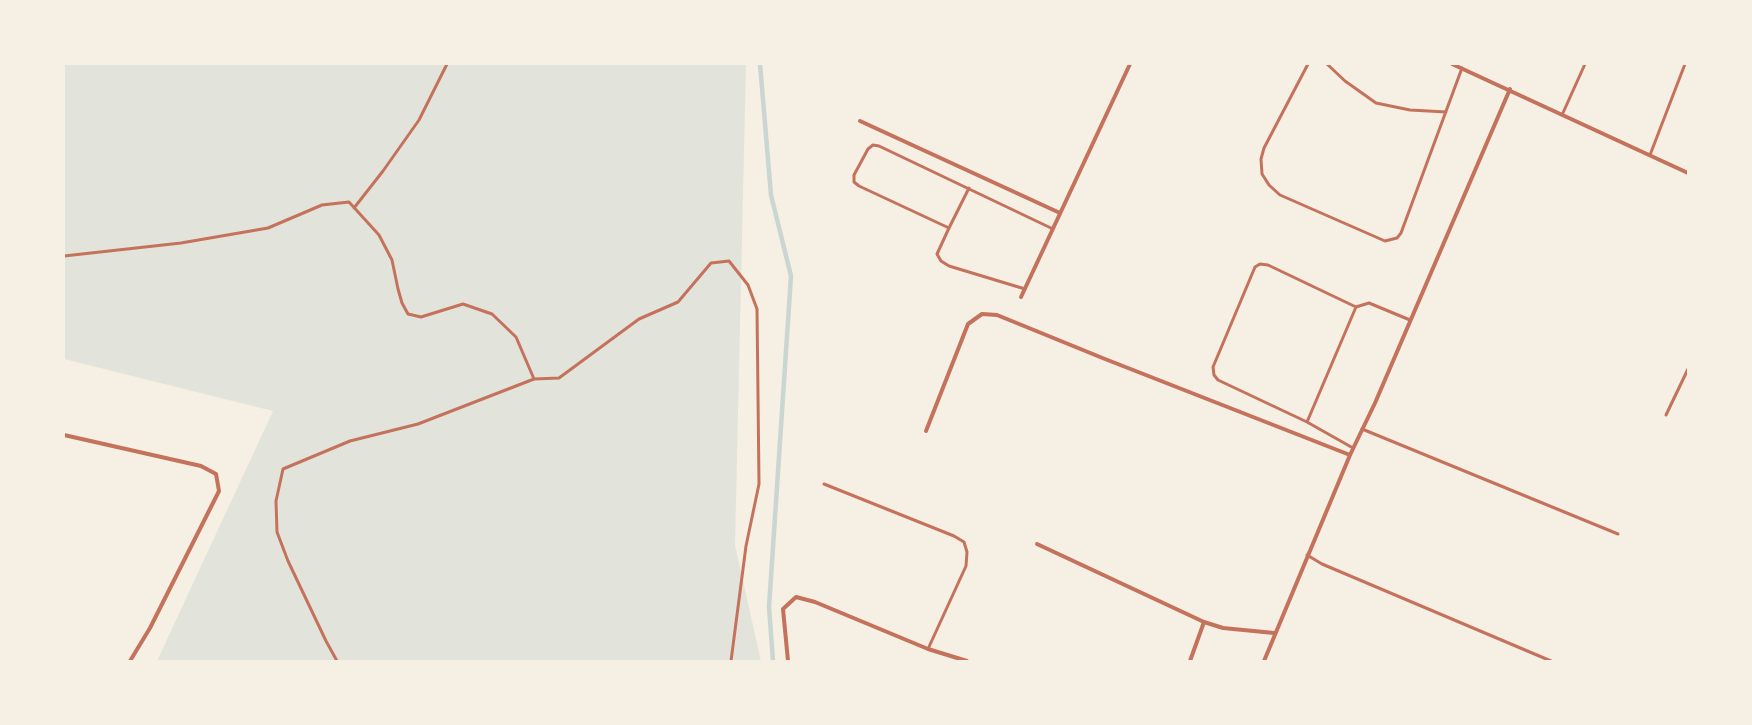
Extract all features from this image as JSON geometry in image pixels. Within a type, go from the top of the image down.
[{"type":"street","points":[[1021,297],[1130,64]]},
{"type":"street","points":[[1452,64],[1510,89],[1562,115],[1688,173]]},
{"type":"street","points":[[1264,661],[1274,633],[1353,448],[1510,89]]},
{"type":"street","points":[[860,121],[1060,213]]},
{"type":"street","points":[[926,431],[968,324],[982,314],[997,315],[1105,360],[1350,455]]},
{"type":"street","points":[[64,435],[202,466],[216,474],[219,491],[150,628],[130,661]]},
{"type":"street","points":[[1037,544],[1204,622],[1223,628],[1274,633]]},
{"type":"street","points":[[788,661],[783,609],[796,597],[815,602],[928,649],[966,661]]},
{"type":"street","points":[[1190,661],[1204,622]]},
{"type":"lane","points":[[354,208],[383,171],[418,120],[447,64]]},
{"type":"lane","points":[[1308,64],[1264,148],[1262,174],[1269,185],[1280,196],[1384,241],[1396,238],[1401,233],[1462,68]]},
{"type":"lane","points":[[1327,64],[1344,81],[1376,103],[1410,110],[1446,112]]},
{"type":"lane","points":[[1562,115],[1585,64]]},
{"type":"lane","points":[[1650,155],[1685,64]]},
{"type":"lane","points":[[949,228],[859,186],[854,182],[854,175],[868,149],[873,145],[879,146],[1053,229]]},
{"type":"lane","points":[[969,188],[937,254],[941,261],[949,266],[1025,289]]},
{"type":"lane","points":[[64,256],[181,243],[268,228],[322,206],[349,202],[379,235],[392,260],[402,304],[408,314],[421,317],[464,304],[492,314],[516,337],[534,379]]},
{"type":"lane","points":[[337,661],[288,561],[277,532],[276,501],[283,469],[350,441],[418,424],[534,379],[559,378],[639,318],[678,302],[711,263],[729,261],[748,285],[757,309],[759,484],[746,546],[731,661]]},
{"type":"lane","points":[[1353,448],[1307,422],[1218,380],[1214,375],[1213,367],[1255,267],[1260,264],[1268,265],[1356,307],[1369,303],[1410,320]]},
{"type":"lane","points":[[1307,422],[1356,307]]},
{"type":"lane","points":[[1666,415],[1688,369]]},
{"type":"lane","points":[[1362,430],[1618,534]]},
{"type":"lane","points":[[824,484],[954,536],[964,542],[967,552],[966,566],[928,649]]},
{"type":"lane","points":[[1307,555],[1322,564],[1551,661]]},
{"type":"shaded area","points":[[64,64],[746,64],[735,545],[761,661],[157,661],[273,411],[64,359]]},
{"type":"waterway","points":[[760,64],[771,195],[791,276],[769,607],[773,661]]}]
